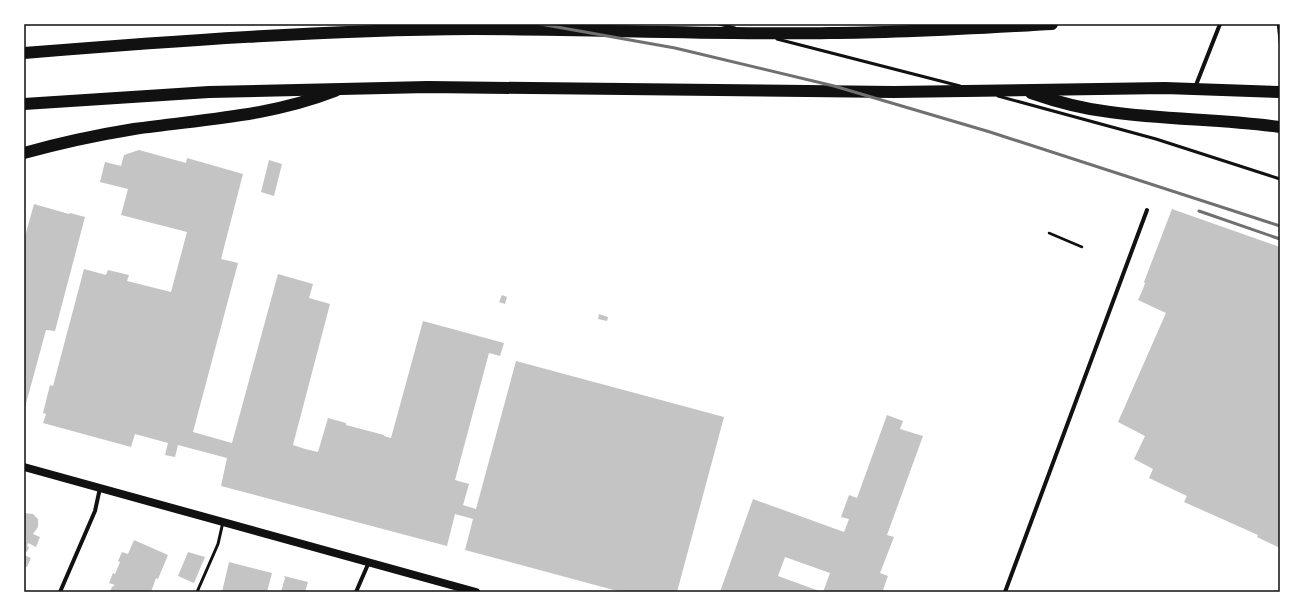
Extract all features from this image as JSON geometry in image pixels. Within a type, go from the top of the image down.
[{"type":"highway","points":[[502,24],[516,30]]},
{"type":"highway","points":[[24,53],[233,38],[423,30],[829,34],[1052,24]]},
{"type":"highway","points":[[24,104],[188,93],[343,88],[448,87],[871,92],[1166,88],[1280,92]]},
{"type":"highway","points":[[24,152],[118,132],[233,118],[263,112],[315,99],[343,88]]},
{"type":"highway","points":[[1020,90],[1059,102],[1111,113],[1234,122],[1280,128]]},
{"type":"main road","points":[[24,467],[476,592]]},
{"type":"street","points":[[1196,85],[1220,24]]},
{"type":"street","points":[[1005,592],[1147,210]]},
{"type":"street","points":[[60,592],[95,511],[100,487]]},
{"type":"street","points":[[356,592],[369,562]]},
{"type":"lane","points":[[719,24],[949,83],[1141,135],[1280,179]]},
{"type":"lane","points":[[197,592],[218,544],[223,522]]},
{"type":"path","points":[[1278,24],[1280,44]]},
{"type":"path","points":[[1049,233],[1082,247]]},
{"type":"building","points":[[139,150],[186,163],[187,158],[243,174],[221,259],[238,263],[193,432],[232,443],[278,274],[313,284],[309,298],[330,304],[293,445],[305,449],[318,452],[328,418],[346,423],[346,425],[391,438],[423,321],[504,343],[500,356],[489,353],[455,480],[469,484],[463,505],[476,509],[516,361],[724,417],[677,592],[621,592],[465,550],[473,519],[455,514],[447,546],[221,486],[227,458],[178,445],[175,457],[165,455],[168,443],[135,434],[131,447],[43,423],[46,414],[43,413],[50,385],[53,386],[84,269],[106,275],[108,270],[129,275],[127,281],[171,292],[187,232],[121,215],[128,189],[100,182],[105,162],[121,166],[124,155]]},
{"type":"building","points":[[269,160],[282,164],[274,196],[261,192]]},
{"type":"building","points":[[34,204],[85,217],[55,331],[46,330],[24,411],[24,240]]},
{"type":"building","points":[[1172,209],[1280,247],[1280,548],[1257,537],[1258,535],[1184,502],[1187,496],[1149,478],[1153,469],[1134,459],[1145,436],[1118,422],[1166,313],[1138,300]]},
{"type":"building","points":[[502,295],[507,297],[505,304],[499,302]]},
{"type":"building","points":[[599,314],[608,317],[607,321],[598,319]]},
{"type":"building","points":[[887,415],[903,421],[900,429],[923,436],[887,535],[894,537],[880,573],[888,576],[883,590],[889,592],[823,592],[830,573],[785,557],[778,576],[822,592],[720,592],[753,499],[844,532],[849,519],[841,517],[849,495],[857,498]]},
{"type":"building","points":[[24,513],[33,514],[38,519],[38,527],[33,534],[40,537],[36,547],[28,543],[27,546],[29,547],[27,552],[25,551],[24,553]]},
{"type":"building","points":[[134,540],[168,555],[158,579],[156,578],[151,592],[110,592],[112,587],[115,585],[109,583],[113,573],[115,574],[122,552],[128,554]]},
{"type":"building","points":[[188,552],[205,557],[194,583],[178,576]]},
{"type":"building","points":[[24,555],[31,558],[27,567],[24,566]]},
{"type":"building","points":[[229,562],[272,573],[267,592],[222,592]]},
{"type":"building","points":[[284,576],[308,582],[305,592],[281,592],[285,578]]},
{"type":"railway","points":[[540,24],[675,48],[834,86],[990,132],[1280,226]]},
{"type":"railway","points":[[1199,211],[1280,239]]}]
